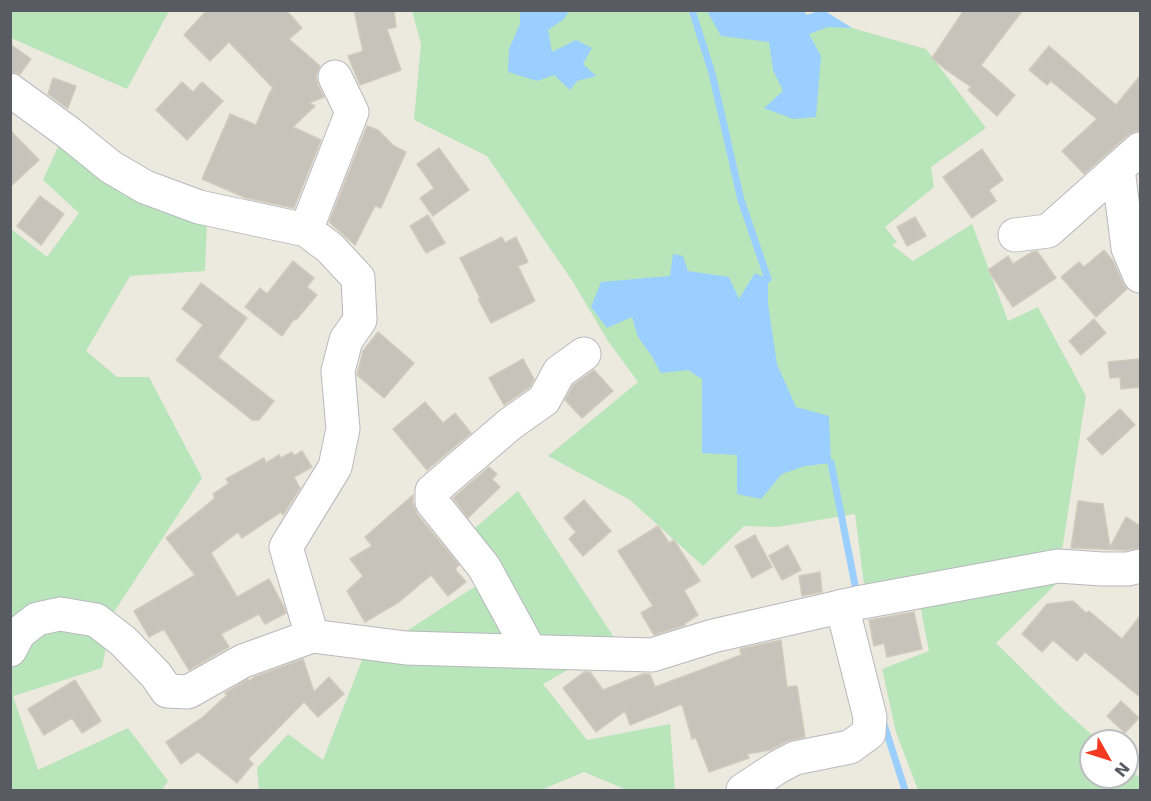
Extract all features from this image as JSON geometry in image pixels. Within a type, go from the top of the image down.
[{"type":"street","points":[[306,230],[352,112],[335,76]]},
{"type":"street","points":[[10,90],[111,166],[145,187],[199,207],[306,230],[330,248],[357,278],[360,320],[346,340],[338,371],[343,429],[334,467],[286,547],[312,636]]},
{"type":"street","points":[[1015,235],[1048,231],[1130,159]]},
{"type":"street","points":[[1130,159],[1128,248],[1140,276]]},
{"type":"street","points":[[530,651],[484,567],[432,502],[432,491],[510,424],[544,400],[559,372],[584,354]]},
{"type":"street","points":[[10,650],[19,633],[37,619],[60,614],[96,620],[123,641],[156,675],[167,691],[188,692],[243,661],[312,636],[405,648],[652,655],[713,636],[842,606],[1058,566],[1111,569],[1140,566]]},
{"type":"street","points":[[743,790],[795,758],[850,747],[869,733],[870,717],[842,606]]},
{"type":"green space","points":[[11,10],[169,11],[127,89],[11,38]]},
{"type":"green space","points":[[803,10],[807,15],[825,11],[852,28],[926,49],[986,128],[931,167],[934,187],[885,227],[897,242],[892,245],[913,261],[972,224],[1008,321],[1038,307],[1086,396],[1057,583],[996,643],[1085,729],[1079,729],[1079,789],[1139,789],[1139,777],[1140,790],[918,790],[896,732],[882,669],[929,651],[916,585],[865,592],[855,514],[777,527],[744,526],[703,566],[630,500],[548,456],[638,382],[608,341],[573,282],[487,156],[414,120],[421,44],[412,11]]},
{"type":"green space","points":[[58,147],[143,174],[207,221],[205,271],[130,276],[86,351],[117,377],[149,377],[202,478],[112,615],[102,668],[13,696],[38,770],[128,728],[168,781],[162,790],[11,790],[10,228],[47,257],[79,213],[43,180]]},
{"type":"green space","points":[[518,491],[617,642],[543,684],[587,740],[670,724],[675,790],[627,790],[584,772],[541,790],[259,790],[257,768],[288,734],[323,760],[362,660],[499,571],[469,533]]},
{"type":"water","points":[[520,11],[569,11],[564,19],[548,30],[552,52],[576,40],[592,48],[583,64],[596,76],[577,81],[570,90],[554,75],[537,81],[508,72],[509,49],[520,24]]},
{"type":"water","points":[[707,11],[803,11],[807,15],[825,11],[852,28],[828,27],[809,34],[821,56],[816,117],[793,119],[764,108],[783,91],[773,70],[769,42],[721,36]]},
{"type":"water","points":[[673,254],[683,256],[688,271],[729,277],[739,299],[755,273],[768,279],[768,304],[777,364],[796,407],[829,416],[831,463],[805,466],[782,474],[761,499],[737,494],[737,455],[702,453],[702,379],[688,370],[661,373],[638,337],[632,317],[607,328],[591,307],[601,282],[670,276]]},
{"type":"building","points":[[207,10],[286,10],[302,28],[289,39],[320,66],[316,76],[324,97],[309,103],[315,106],[293,127],[321,140],[294,208],[246,198],[202,179],[230,114],[256,125],[273,88],[229,42],[210,61],[184,35]]},
{"type":"building","points":[[354,10],[394,10],[396,27],[387,29],[401,70],[360,85],[348,56],[363,51]]},
{"type":"building","points":[[964,10],[1023,10],[981,65],[1015,95],[997,116],[968,90],[971,87],[932,58]]},
{"type":"building","points":[[10,44],[31,59],[20,74],[10,72]]},
{"type":"building","points":[[1049,46],[1116,105],[1140,76],[1140,131],[1128,135],[1084,174],[1062,151],[1097,119],[1051,81],[1047,85],[1029,70]]},
{"type":"building","points":[[53,78],[76,86],[68,108],[48,94]]},
{"type":"building","points":[[182,82],[193,92],[202,82],[223,101],[187,140],[156,110]]},
{"type":"building","points":[[367,126],[378,130],[394,146],[406,152],[381,208],[375,206],[355,245],[329,222]]},
{"type":"building","points":[[10,130],[39,160],[10,187]]},
{"type":"building","points":[[439,148],[469,190],[433,216],[420,198],[434,188],[417,164]]},
{"type":"building","points":[[982,149],[1003,180],[989,190],[996,201],[972,218],[943,177]]},
{"type":"building","points":[[40,196],[64,214],[41,245],[17,226]]},
{"type":"building","points":[[428,215],[445,243],[426,253],[410,226]]},
{"type":"building","points":[[915,217],[926,236],[907,246],[897,227]]},
{"type":"building","points":[[502,237],[505,243],[516,237],[528,262],[518,266],[535,301],[491,323],[460,258]]},
{"type":"building","points":[[1104,250],[1113,261],[1127,289],[1096,317],[1061,277],[1079,262],[1084,267]]},
{"type":"building","points":[[1037,251],[1056,278],[1013,307],[988,270],[1008,256],[1013,264]]},
{"type":"building","points":[[293,261],[314,278],[307,287],[317,295],[296,320],[294,319],[282,336],[245,307],[260,288],[267,294]]},
{"type":"building","points":[[201,283],[247,318],[218,357],[274,401],[259,420],[252,420],[176,360],[203,325],[182,309]]},
{"type":"building","points":[[1094,319],[1106,333],[1081,355],[1069,341]]},
{"type":"building","points":[[378,332],[414,363],[384,398],[357,375],[363,351]]},
{"type":"building","points":[[523,359],[534,379],[530,387],[504,405],[489,378]]},
{"type":"building","points":[[1140,359],[1140,387],[1121,389],[1120,377],[1110,378],[1108,362]]},
{"type":"building","points":[[594,370],[613,391],[582,418],[565,400],[573,385]]},
{"type":"building","points":[[425,402],[443,423],[455,413],[471,433],[427,470],[393,429]]},
{"type":"building","points":[[1120,409],[1135,425],[1102,455],[1087,439]]},
{"type":"building","points":[[302,451],[312,467],[294,477],[300,488],[283,515],[281,512],[242,538],[238,532],[211,553],[237,597],[269,579],[286,613],[265,624],[259,614],[221,634],[229,647],[189,670],[164,629],[149,637],[134,611],[195,575],[166,538],[215,498],[213,494],[229,483],[226,479],[264,458],[266,463],[279,455],[281,458],[292,452],[294,456]]},
{"type":"building","points":[[489,467],[497,474],[492,479],[500,487],[468,518],[453,498]]},
{"type":"building","points":[[413,495],[417,514],[459,565],[455,569],[466,582],[448,596],[431,575],[399,602],[365,622],[347,591],[363,576],[350,559],[372,546],[365,537]]},
{"type":"building","points":[[584,500],[611,531],[583,556],[569,539],[576,532],[564,518]]},
{"type":"building","points":[[1078,501],[1103,504],[1110,547],[1126,517],[1140,526],[1140,548],[1126,550],[1071,548]]},
{"type":"building","points":[[658,526],[669,543],[674,540],[700,581],[684,590],[698,615],[685,625],[654,635],[641,613],[653,606],[618,551]]},
{"type":"building","points":[[755,535],[772,567],[752,578],[735,546]]},
{"type":"building","points":[[788,545],[801,570],[782,580],[769,556]]},
{"type":"building","points":[[820,572],[822,592],[802,596],[799,576]]},
{"type":"building","points":[[1073,601],[1086,613],[1089,611],[1122,639],[1140,616],[1140,697],[1085,652],[1077,661],[1053,640],[1042,652],[1022,634],[1047,604]]},
{"type":"building","points":[[914,612],[922,649],[887,657],[884,643],[874,646],[869,620]]},
{"type":"building","points":[[781,640],[787,687],[797,686],[805,737],[787,741],[770,750],[747,754],[749,758],[709,772],[696,738],[692,739],[682,704],[630,725],[625,711],[596,732],[563,688],[584,672],[590,672],[603,690],[643,674],[650,674],[655,687],[741,655],[740,649]]},
{"type":"building","points":[[303,659],[314,692],[329,677],[344,694],[318,717],[304,702],[248,759],[253,764],[237,783],[198,752],[181,764],[166,742],[203,717],[227,695],[225,693],[248,679],[249,681],[254,677]]},
{"type":"building","points":[[75,680],[101,721],[82,733],[72,718],[44,735],[28,709]]},
{"type":"building","points":[[1121,701],[1139,718],[1129,729],[1121,729],[1107,716]]},
{"type":"waterway","points":[[692,10],[712,73],[741,200],[768,279]]},
{"type":"waterway","points":[[831,463],[855,585]]},
{"type":"waterway","points":[[883,721],[905,790]]}]
